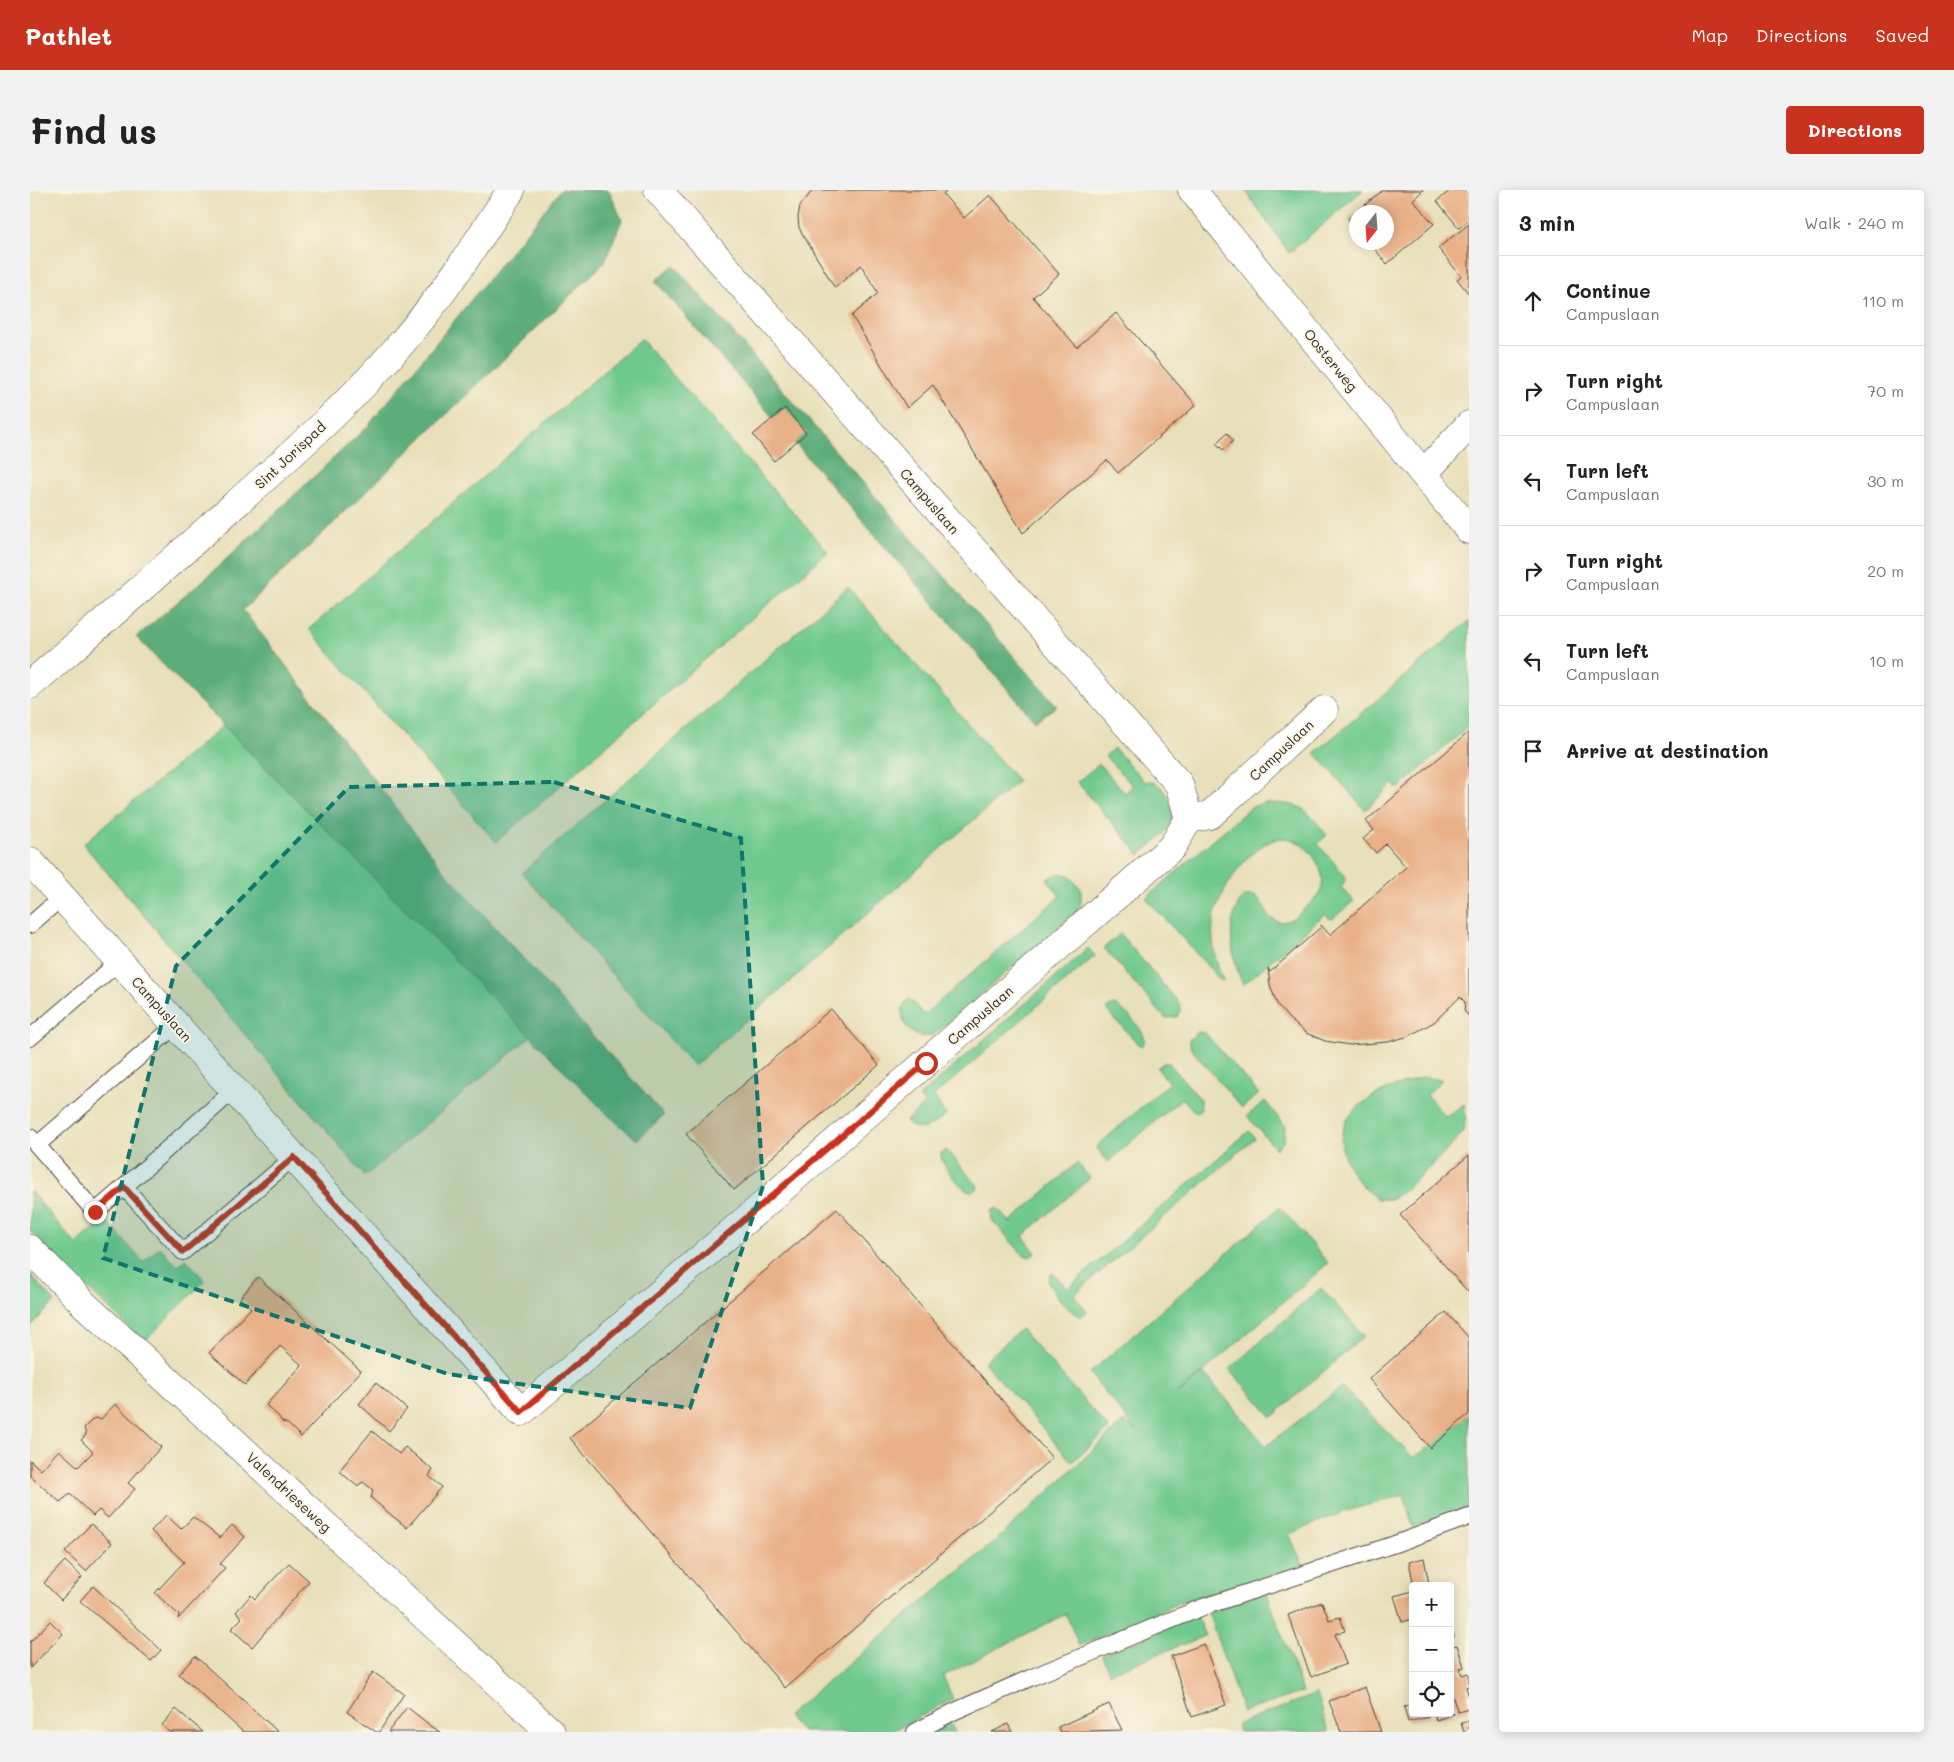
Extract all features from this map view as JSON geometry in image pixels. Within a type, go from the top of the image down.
[{"type":"street","name":"Sint Jorispad","points":[[30,685],[138,593],[298,449],[352,396],[399,347],[446,289],[511,190]]},
{"type":"street","name":"Campuslaan","points":[[30,861],[521,1412],[770,1200],[1172,847],[1189,819],[1179,784],[658,190]]},
{"type":"street","name":"Oosterweg","points":[[1192,190],[1469,530]]},
{"type":"street","points":[[1424,473],[1469,425]]},
{"type":"street","name":"Campuslaan","points":[[1189,819],[1210,815],[1324,710]]},
{"type":"street","name":"Valendrieseweg","points":[[30,1249],[93,1312],[550,1732]]},
{"type":"lane","points":[[30,925],[62,897]]},
{"type":"lane","points":[[30,1038],[120,962]]},
{"type":"lane","points":[[176,1025],[34,1141],[95,1212],[234,1090]]},
{"type":"lane","points":[[124,1187],[183,1252],[294,1157]]},
{"type":"lane","points":[[915,1732],[952,1712],[1202,1606],[1392,1545],[1469,1517]]},
{"type":"highlighted area","points":[[554,782],[741,838],[763,1186],[690,1408],[448,1374],[103,1258],[176,966],[349,787]]},
{"type":"green space","points":[[561,190],[609,190],[622,220],[604,263],[243,610],[442,868],[664,1115],[637,1140],[607,1114],[136,637],[205,579],[369,425]]},
{"type":"green space","points":[[1245,190],[1363,190],[1289,253]]},
{"type":"green space","points":[[674,265],[1057,706],[1035,721],[655,281]]},
{"type":"green space","points":[[641,339],[828,552],[496,842],[309,629]]},
{"type":"green space","points":[[848,587],[1018,781],[694,1066],[522,873]]},
{"type":"green space","points":[[1469,621],[1469,726],[1398,789],[1393,784],[1365,810],[1315,753]]},
{"type":"green space","points":[[280,678],[562,1010],[365,1176],[83,844]]},
{"type":"green space","points":[[1114,748],[1145,782],[1152,782],[1163,789],[1169,798],[1172,808],[1170,824],[1166,831],[1140,855],[1077,782],[1099,764],[1125,793],[1133,786],[1105,756]]},
{"type":"green space","points":[[1265,803],[1296,806],[1302,808],[1313,818],[1327,835],[1318,844],[1347,878],[1341,887],[1354,901],[1331,920],[1325,914],[1243,985],[1233,952],[1232,928],[1237,906],[1244,896],[1255,896],[1272,919],[1284,922],[1300,913],[1319,894],[1322,887],[1319,866],[1301,844],[1287,838],[1273,840],[1259,848],[1246,860],[1225,889],[1214,917],[1213,941],[1222,982],[1146,898],[1251,807]]},
{"type":"green space","points":[[1060,873],[1069,875],[1081,889],[1081,903],[1077,911],[937,1032],[929,1036],[921,1036],[914,1034],[908,1029],[902,1016],[907,1000],[910,999],[924,1015],[1060,896],[1047,879]]},
{"type":"green space","points":[[1120,934],[1179,1003],[1181,1010],[1177,1017],[1165,1018],[1104,948]]},
{"type":"green space","points":[[1088,948],[1095,956],[934,1096],[946,1115],[931,1125],[921,1128],[916,1128],[906,1121],[925,1104],[919,1097]]},
{"type":"green space","points":[[1114,1005],[1128,1015],[1141,1030],[1145,1040],[1141,1047],[1107,1011],[1107,1008]]},
{"type":"green space","points":[[1198,1032],[1205,1033],[1259,1094],[1242,1108],[1191,1049],[1189,1040]]},
{"type":"green space","points":[[1163,1063],[1169,1063],[1200,1099],[1201,1110],[1196,1113],[1182,1098],[1108,1162],[1096,1147],[1169,1083],[1157,1068]]},
{"type":"green space","points":[[1423,1077],[1442,1080],[1427,1095],[1446,1117],[1464,1104],[1465,1124],[1463,1131],[1442,1156],[1399,1194],[1391,1199],[1377,1199],[1356,1178],[1348,1165],[1341,1140],[1344,1127],[1351,1114],[1370,1098]]},
{"type":"green space","points":[[1265,1101],[1285,1126],[1284,1141],[1276,1149],[1247,1116]]},
{"type":"green space","points":[[1249,1131],[1255,1138],[1074,1295],[1087,1312],[1081,1316],[1072,1312],[1049,1284],[1048,1280],[1051,1274],[1054,1274],[1068,1288]]},
{"type":"green space","points":[[947,1150],[978,1186],[977,1189],[971,1192],[967,1190],[947,1170],[941,1153]]},
{"type":"green space","points":[[1077,1163],[1090,1178],[1023,1236],[1036,1253],[1030,1257],[1023,1255],[992,1220],[991,1211],[997,1208],[1010,1222]]},
{"type":"green space","points":[[30,1191],[76,1244],[105,1219],[143,1262],[160,1247],[177,1266],[186,1259],[205,1281],[144,1342],[30,1231]]},
{"type":"green space","points":[[1280,1207],[1328,1263],[1178,1394],[1204,1373],[1266,1446],[1342,1387],[1414,1458],[1469,1415],[1469,1507],[1413,1527],[1404,1495],[1346,1511],[1289,1534],[1303,1565],[1181,1602],[1079,1646],[1066,1614],[943,1676],[953,1699],[891,1732],[802,1732],[787,1716],[1001,1536],[1124,1421],[1136,1431],[1090,1373]]},
{"type":"green space","points":[[30,1274],[55,1302],[30,1327]]},
{"type":"green space","points":[[1321,1288],[1364,1336],[1272,1417],[1229,1369]]},
{"type":"green space","points":[[1021,1329],[1109,1429],[1072,1462],[984,1362]]},
{"type":"green space","points":[[1266,1591],[1303,1692],[1243,1712],[1208,1613]]},
{"type":"green space","points":[[1197,1616],[1205,1636],[1109,1673],[1102,1655]]},
{"type":"green space","points":[[1316,1694],[1329,1732],[1239,1732],[1237,1725]]},
{"type":"green space","points":[[950,1722],[955,1732],[931,1732]]},
{"type":"building","points":[[813,190],[947,190],[943,194],[964,218],[990,195],[1059,274],[1033,297],[1077,347],[1116,313],[1196,405],[1118,473],[1107,460],[1023,533],[933,385],[907,408],[852,316],[878,293],[861,265],[835,288],[799,228],[800,206]]},
{"type":"building","points":[[1383,190],[1423,190],[1413,200],[1434,224],[1387,264],[1376,250],[1394,250],[1394,205],[1365,205]]},
{"type":"building","points":[[1451,190],[1469,190],[1469,220],[1459,228],[1437,201]]},
{"type":"building","points":[[1469,224],[1469,294],[1457,279],[1461,276],[1438,248]]},
{"type":"building","points":[[785,408],[806,433],[774,461],[753,435]]},
{"type":"building","points":[[1227,433],[1233,441],[1223,450],[1216,443]]},
{"type":"building","points":[[1469,732],[1469,1016],[1464,1011],[1465,1002],[1460,997],[1434,1022],[1409,1036],[1388,1042],[1350,1045],[1325,1041],[1306,1033],[1288,1018],[1277,1004],[1270,985],[1268,968],[1270,972],[1321,925],[1330,935],[1406,867],[1386,844],[1376,853],[1363,839],[1374,830],[1366,821]]},
{"type":"building","points":[[831,1009],[879,1065],[734,1190],[686,1134]]},
{"type":"building","points":[[1469,1155],[1469,1293],[1400,1215]]},
{"type":"building","points":[[837,1209],[1052,1458],[785,1688],[570,1438]]},
{"type":"building","points":[[258,1277],[361,1371],[301,1437],[288,1424],[282,1422],[266,1405],[302,1365],[280,1346],[245,1385],[209,1353],[251,1308],[240,1298]]},
{"type":"building","points":[[1446,1312],[1469,1338],[1469,1414],[1430,1448],[1369,1379]]},
{"type":"building","points":[[376,1383],[407,1409],[389,1431],[359,1404]]},
{"type":"building","points":[[115,1404],[161,1447],[128,1483],[135,1489],[108,1518],[99,1510],[93,1516],[70,1494],[60,1502],[30,1476],[30,1460],[41,1470],[59,1450],[78,1467],[93,1452],[81,1440],[86,1435],[84,1428],[94,1418],[101,1419]]},
{"type":"building","points":[[372,1431],[399,1454],[405,1447],[433,1470],[429,1476],[442,1487],[407,1528],[371,1498],[373,1490],[363,1482],[357,1486],[339,1471]]},
{"type":"building","points":[[166,1515],[181,1529],[193,1517],[220,1538],[232,1525],[245,1537],[220,1564],[225,1568],[178,1619],[179,1615],[155,1593],[184,1562],[151,1531]]},
{"type":"building","points":[[91,1524],[112,1543],[86,1571],[65,1552]]},
{"type":"building","points":[[1424,1558],[1429,1582],[1413,1582],[1409,1562]]},
{"type":"building","points":[[65,1561],[82,1577],[61,1600],[44,1583]]},
{"type":"building","points":[[289,1563],[309,1581],[252,1647],[231,1629],[242,1618],[236,1612],[251,1595],[255,1599]]},
{"type":"building","points":[[93,1586],[161,1650],[151,1661],[80,1601]]},
{"type":"building","points":[[1409,1592],[1409,1620],[1402,1622],[1394,1596]]},
{"type":"building","points":[[1322,1602],[1329,1620],[1340,1617],[1345,1631],[1335,1634],[1346,1664],[1311,1677],[1288,1615]]},
{"type":"building","points":[[50,1621],[63,1634],[30,1668],[30,1642]]},
{"type":"building","points":[[1204,1644],[1226,1705],[1192,1717],[1171,1656]]},
{"type":"building","points":[[1457,1645],[1464,1667],[1460,1669],[1462,1675],[1468,1673],[1469,1675],[1469,1686],[1466,1687],[1469,1697],[1469,1709],[1458,1712],[1454,1701],[1454,1646]]},
{"type":"building","points":[[195,1656],[277,1731],[243,1732],[179,1674]]},
{"type":"building","points":[[373,1672],[404,1694],[379,1732],[376,1732],[347,1712]]},
{"type":"building","points":[[1365,1687],[1381,1732],[1341,1732],[1329,1701]]},
{"type":"building","points":[[1109,1704],[1122,1730],[1060,1732],[1058,1727]]},
{"type":"building","points":[[1409,1706],[1409,1717],[1429,1717],[1408,1722],[1404,1707]]},
{"type":"building","points":[[407,1707],[431,1726],[440,1732],[388,1732]]},
{"type":"building","points":[[176,1709],[203,1732],[170,1732],[162,1725]]},
{"type":"building","points":[[1469,1721],[1469,1732],[1464,1732],[1461,1723]]},
{"type":"building","points":[[1008,1724],[1012,1732],[992,1732]]},
{"type":"route","points":[[95,1212],[124,1187],[183,1252],[294,1157],[521,1412],[926,1063]]}]
